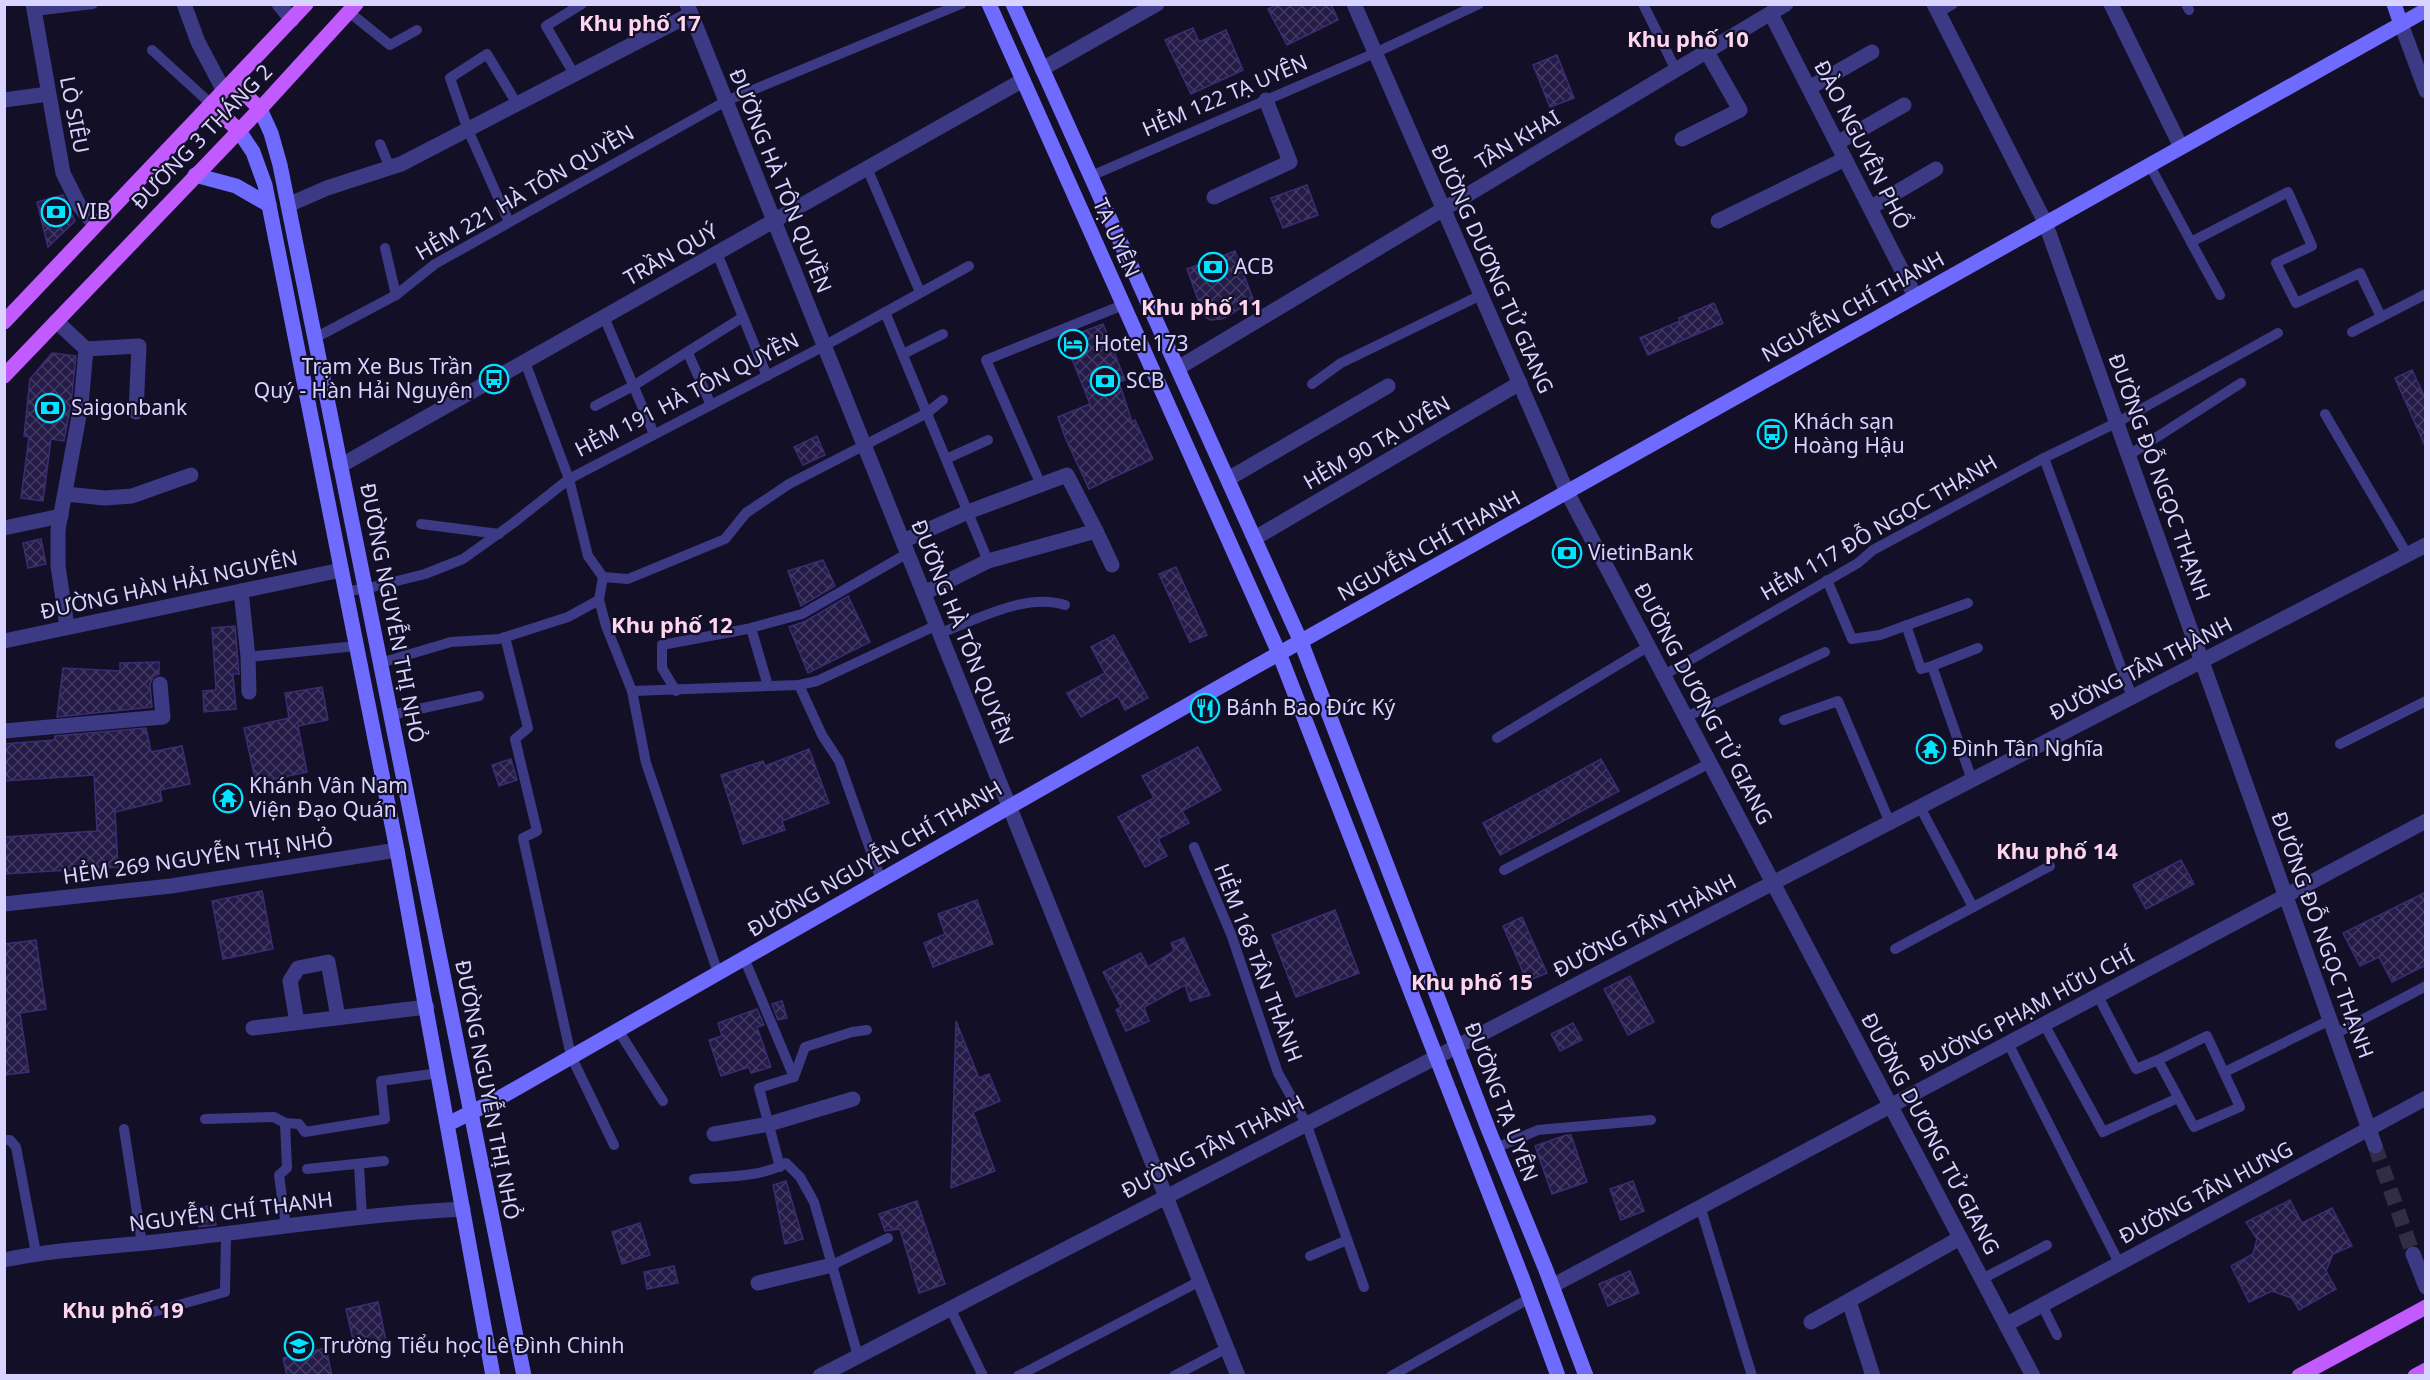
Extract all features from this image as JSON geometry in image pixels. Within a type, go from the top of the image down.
[{"type":"main road","name":"ĐƯỜNG 3 THÁNG 2","points":[[4,322],[306,4]]},
{"type":"main road","name":"TẠ UYÊN","points":[[989,4],[1280,653]]},
{"type":"main road","name":"TẠ UYÊN","points":[[1013,4],[1301,642]]},
{"type":"main road","points":[[2394,4],[2401,24]]},
{"type":"main road","name":"ĐƯỜNG 3 THÁNG 2","points":[[4,376],[260,109],[352,8]]},
{"type":"main road","name":"NGUYỄN CHÍ THANH","points":[[1301,642],[2426,10]]},
{"type":"main road","points":[[1023,80],[1042,69]]},
{"type":"main road","points":[[229,86],[260,109]]},
{"type":"main road","points":[[211,104],[239,131]]},
{"type":"main road","name":"ĐƯỜNG NGUYỄN THỊ NHỎ","points":[[260,109],[271,133],[288,205],[524,1376]]},
{"type":"main road","name":"ĐƯỜNG NGUYỄN THỊ NHỎ","points":[[239,131],[253,152],[260,168],[269,205],[397,850],[463,1209]]},
{"type":"main road","points":[[195,175],[236,186],[269,205]]},
{"type":"main road","points":[[1157,380],[1178,368]]},
{"type":"main road","points":[[323,476],[340,466]]},
{"type":"main road","points":[[342,570],[360,566]]},
{"type":"main road","name":"ĐƯỜNG NGUYỄN CHÍ THANH","points":[[448,1124],[572,1056],[1301,642]]},
{"type":"main road","name":"ĐƯỜNG TẠ UYÊN","points":[[1301,642],[1456,1047],[1586,1376]]},
{"type":"main road","name":"ĐƯỜNG TẠ UYÊN","points":[[1280,653],[1530,1298],[1556,1375]]},
{"type":"main road","points":[[490,1207],[463,1209],[493,1376]]},
{"type":"main road","points":[[1530,1298],[1552,1286]]},
{"type":"main road","points":[[2299,1376],[2426,1307]]},
{"type":"main road","points":[[2415,1376],[2426,1370]]},
{"type":"street","points":[[183,4],[198,42],[229,86]]},
{"type":"street","points":[[279,4],[292,20]]},
{"type":"street","points":[[1042,69],[1157,4]]},
{"type":"street","name":"ĐƯỜNG DƯƠNG TỬ GIANG","points":[[1354,4],[1567,492],[2033,1376]]},
{"type":"street","name":"TÂN KHAI","points":[[1178,368],[1786,4]]},
{"type":"street","points":[[2111,4],[2181,147]]},
{"type":"street","name":"LÒ SIÊU","points":[[33,8],[63,173],[80,207],[95,225]]},
{"type":"street","name":"ĐƯỜNG ĐỖ NGỌC THẠNH","points":[[1936,8],[2045,222],[2375,1146]]},
{"type":"street","points":[[288,205],[327,188],[390,168],[468,130],[689,9]]},
{"type":"street","name":"ĐƯỜNG HÀ TÔN QUYỀN","points":[[689,9],[1238,1376]]},
{"type":"street","name":"ĐÀO NGUYÊN PHỔ","points":[[1771,14],[1915,296]]},
{"type":"street","points":[[2401,24],[2426,91]]},
{"type":"street","points":[[1682,139],[1740,110],[1707,52]]},
{"type":"street","points":[[1809,88],[1872,52]]},
{"type":"street","name":"TRẦN QUÝ","points":[[340,466],[1023,80]]},
{"type":"street","points":[[4,100],[48,93]]},
{"type":"street","points":[[1214,197],[1290,162],[1266,100]]},
{"type":"street","points":[[1837,143],[1904,105]]},
{"type":"street","points":[[1718,221],[1845,159]]},
{"type":"street","points":[[1870,208],[1936,169]]},
{"type":"street","points":[[57,321],[86,349],[139,346],[136,412]]},
{"type":"street","points":[[68,627],[58,566],[58,530],[81,405],[86,349]]},
{"type":"street","name":"HẺM 90 TẠ UYÊN","points":[[1255,538],[1520,383]]},
{"type":"street","points":[[1228,479],[1388,386]]},
{"type":"street","points":[[65,494],[105,498],[132,496],[191,475]]},
{"type":"street","points":[[905,547],[968,512],[1067,475],[1112,565]]},
{"type":"street","points":[[4,528],[61,516]]},
{"type":"street","points":[[924,593],[988,561],[1096,531]]},
{"type":"street","name":"ĐƯỜNG TÂN THÀNH","points":[[825,1374],[1436,1055],[1456,1047],[2426,545]]},
{"type":"street","name":"ĐƯỜNG HÀN HẢI NGUYÊN","points":[[6,643],[68,627],[342,570]]},
{"type":"street","points":[[241,591],[249,692]]},
{"type":"street","points":[[4,731],[163,717],[160,684]]},
{"type":"street","name":"ĐƯỜNG PHẠM HỮU CHÍ","points":[[1552,1286],[2426,821]]},
{"type":"street","name":"HẺM 269 NGUYỄN THỊ NHỎ","points":[[4,904],[171,886],[397,850]]},
{"type":"street","points":[[297,1022],[290,981],[298,968],[328,962],[338,1017]]},
{"type":"street","points":[[253,1028],[427,1007]]},
{"type":"street","name":"ĐƯỜNG TÂN HƯNG","points":[[2007,1324],[2426,1098]]},
{"type":"street","points":[[714,1134],[769,1124],[853,1099]]},
{"type":"street","name":"NGUYỄN CHÍ THANH","points":[[4,1260],[36,1253],[142,1244],[362,1218],[463,1209]]},
{"type":"street","points":[[1811,1322],[1960,1238]]},
{"type":"street","points":[[2414,1254],[2426,1287]]},
{"type":"street","points":[[758,1283],[832,1265]]},
{"type":"street","points":[[1848,1301],[1873,1376]]},
{"type":"lane","points":[[33,8],[93,4]]},
{"type":"lane","points":[[574,74],[546,26],[582,4]]},
{"type":"lane","name":"HẺM 221 HÀ TÔN QUYỀN","points":[[315,338],[396,295],[435,264],[726,101],[961,4]]},
{"type":"lane","name":"HẺM 122 TẠ UYÊN","points":[[1091,176],[1375,53],[1479,4]]},
{"type":"lane","points":[[1643,4],[1676,70]]},
{"type":"lane","points":[[1936,8],[1953,4]]},
{"type":"lane","points":[[352,8],[390,45],[417,30]]},
{"type":"lane","points":[[152,50],[211,104]]},
{"type":"lane","points":[[509,222],[468,130],[450,78],[487,54],[517,104]]},
{"type":"lane","points":[[380,144],[390,168]]},
{"type":"lane","points":[[2150,164],[2220,295]]},
{"type":"lane","points":[[867,168],[920,292]]},
{"type":"lane","points":[[2191,242],[2288,192],[2312,246],[2276,262],[2296,303],[2360,273],[2381,317]]},
{"type":"lane","points":[[385,248],[396,295]]},
{"type":"lane","points":[[717,253],[767,376]]},
{"type":"lane","name":"HẺM 191 HÀ TÔN QUYỀN","points":[[346,591],[365,589],[425,574],[463,559],[499,534],[568,479],[824,346],[969,266]]},
{"type":"lane","points":[[2352,332],[2426,294]]},
{"type":"lane","points":[[1312,384],[1341,363],[1481,295]]},
{"type":"lane","points":[[1041,485],[986,360],[1123,305]]},
{"type":"lane","points":[[885,312],[988,561]]},
{"type":"lane","points":[[604,317],[654,434]]},
{"type":"lane","points":[[595,406],[688,353],[742,317]]},
{"type":"lane","name":"HẺM 117 ĐỖ NGỌC THẠNH","points":[[1664,675],[1858,563],[1873,550],[2044,458],[2118,422],[2278,333]]},
{"type":"lane","points":[[903,354],[943,334]]},
{"type":"lane","points":[[688,353],[711,405]]},
{"type":"lane","points":[[525,362],[568,479],[588,556],[603,577],[599,600],[632,691],[646,763],[718,973]]},
{"type":"lane","points":[[2129,455],[2241,383]]},
{"type":"lane","points":[[603,577],[628,579],[725,538],[746,513],[789,484],[927,413],[943,400]]},
{"type":"lane","points":[[2325,414],[2407,554]]},
{"type":"lane","points":[[946,459],[988,440]]},
{"type":"lane","points":[[2044,458],[2132,697]]},
{"type":"lane","points":[[421,524],[499,534]]},
{"type":"lane","points":[[676,691],[662,668],[662,645],[751,628],[802,614],[905,547]]},
{"type":"lane","points":[[1827,580],[1852,639],[1880,635],[1968,603]]},
{"type":"lane","points":[[380,663],[450,642],[499,639],[568,617],[599,600]]},
{"type":"lane","points":[[632,691],[800,685],[817,681],[938,629],[1026,602],[1053,601],[1065,605]]},
{"type":"lane","points":[[1906,625],[1921,669],[1978,648]]},
{"type":"lane","points":[[751,628],[768,686]]},
{"type":"lane","points":[[505,637],[528,728],[515,739],[537,831],[523,838],[572,1056],[614,1145]]},
{"type":"lane","points":[[248,657],[356,646]]},
{"type":"lane","points":[[1497,738],[1649,646]]},
{"type":"lane","points":[[1686,717],[1825,652]]},
{"type":"lane","points":[[1932,666],[1972,780]]},
{"type":"lane","points":[[800,685],[822,735],[839,761],[881,880]]},
{"type":"lane","points":[[391,715],[479,696]]},
{"type":"lane","points":[[2340,744],[2426,701]]},
{"type":"lane","points":[[1784,720],[1838,702],[1890,823]]},
{"type":"lane","points":[[1504,870],[1710,763]]},
{"type":"lane","points":[[1920,807],[1973,907]]},
{"type":"lane","name":"HẺM 168 TÂN THÀNH","points":[[1194,847],[1231,934],[1278,1073],[1306,1123],[1364,1287]]},
{"type":"lane","points":[[1894,949],[2050,866]]},
{"type":"lane","points":[[744,958],[794,1077]]},
{"type":"lane","points":[[2225,1072],[2426,986]]},
{"type":"lane","points":[[2098,996],[2136,1069],[2206,1036],[2240,1107],[2194,1127],[2158,1060]]},
{"type":"lane","points":[[2044,1024],[2103,1132],[2178,1098]]},
{"type":"lane","points":[[618,1030],[663,1101]]},
{"type":"lane","points":[[794,1077],[805,1047],[852,1032],[867,1030]]},
{"type":"lane","points":[[2008,1043],[2119,1263]]},
{"type":"lane","points":[[205,1119],[274,1117],[285,1123],[299,1124],[305,1132],[385,1119],[381,1081],[439,1073]]},
{"type":"lane","points":[[794,1077],[759,1088],[783,1165],[800,1177],[814,1202],[858,1356]]},
{"type":"lane","points":[[1496,1148],[1538,1130],[1651,1120]]},
{"type":"lane","points":[[285,1123],[287,1168],[279,1175],[286,1227]]},
{"type":"lane","points":[[124,1129],[142,1244]]},
{"type":"lane","points":[[4,1140],[10,1140],[16,1148],[36,1253]]},
{"type":"lane","points":[[308,1169],[384,1161]]},
{"type":"lane","points":[[359,1164],[362,1218]]},
{"type":"lane","points":[[694,1179],[748,1174],[783,1165]]},
{"type":"lane","points":[[1700,1206],[1752,1376]]},
{"type":"lane","points":[[146,1314],[225,1292],[226,1234]]},
{"type":"lane","points":[[832,1265],[888,1238]]},
{"type":"lane","points":[[1310,1256],[1347,1240]]},
{"type":"lane","points":[[1982,1279],[2047,1245]]},
{"type":"lane","points":[[1018,1376],[1200,1281]]},
{"type":"lane","points":[[1391,1376],[1530,1298]]},
{"type":"lane","points":[[2042,1305],[2057,1335]]},
{"type":"lane","points":[[950,1308],[983,1376]]},
{"type":"lane","points":[[1174,1376],[1227,1348]]},
{"type":"building","points":[[1278,4],[1331,4],[1338,20],[1287,45],[1268,9]]},
{"type":"building","points":[[1193,28],[1199,42],[1226,30],[1243,70],[1191,94],[1165,40]]},
{"type":"building","points":[[1557,55],[1574,98],[1550,107],[1533,65]]},
{"type":"building","points":[[1307,185],[1318,215],[1283,228],[1271,198]]},
{"type":"building","name":"VIB","points":[[63,195],[75,221],[48,247],[37,202]]},
{"type":"building","points":[[1235,251],[1253,299],[1222,319],[1210,320],[1204,316],[1187,269]]},
{"type":"building","points":[[1714,303],[1723,323],[1648,355],[1640,338]]},
{"type":"building","points":[[1103,324],[1125,380],[1119,382],[1132,422],[1135,420],[1153,459],[1089,489],[1058,417],[1090,404],[1064,339]]},
{"type":"building","name":"Saigonbank","points":[[52,353],[76,356],[64,441],[51,439],[43,501],[21,498],[29,437],[24,436],[30,379]]},
{"type":"building","points":[[2412,370],[2426,400],[2426,448],[2395,378]]},
{"type":"building","points":[[817,436],[825,455],[803,465],[794,447]]},
{"type":"building","points":[[41,539],[46,564],[28,568],[23,543]]},
{"type":"building","points":[[823,560],[835,586],[801,606],[788,571]]},
{"type":"building","points":[[1176,567],[1207,635],[1190,642],[1159,574]]},
{"type":"building","points":[[848,596],[870,642],[808,673],[789,627],[806,621]]},
{"type":"building","points":[[235,626],[239,674],[233,674],[236,709],[204,712],[203,691],[216,690],[212,628]]},
{"type":"building","points":[[1114,635],[1148,698],[1125,710],[1118,696],[1081,717],[1067,693],[1105,673],[1091,647]]},
{"type":"building","points":[[159,662],[159,674],[154,676],[150,684],[152,707],[57,717],[63,668],[120,671],[120,663]]},
{"type":"building","points":[[322,687],[328,720],[298,726],[307,772],[256,783],[244,728],[289,718],[285,693]]},
{"type":"building","points":[[146,728],[151,752],[182,746],[190,784],[160,790],[162,801],[115,812],[118,867],[4,874],[4,837],[97,831],[94,775],[4,781],[4,744],[54,740],[55,736]]},
{"type":"building","name":"Đình Tân Nghĩa","points":[[1935,734],[1943,758],[1926,764],[1918,740]]},
{"type":"building","points":[[1198,747],[1221,790],[1182,811],[1189,823],[1158,839],[1167,856],[1145,867],[1118,817],[1154,798],[1142,776]]},
{"type":"building","points":[[809,749],[829,803],[782,821],[785,830],[743,844],[721,775],[763,761],[765,766]]},
{"type":"building","points":[[511,759],[517,780],[499,786],[492,765]]},
{"type":"building","points":[[1601,759],[1619,791],[1500,855],[1483,823]]},
{"type":"building","points":[[2181,860],[2194,884],[2146,909],[2133,885]]},
{"type":"building","points":[[262,891],[273,949],[223,959],[212,901]]},
{"type":"building","points":[[2426,892],[2426,965],[2392,982],[2379,957],[2360,966],[2343,933]]},
{"type":"building","points":[[977,900],[993,944],[933,967],[924,943],[945,934],[938,914]]},
{"type":"building","points":[[1335,910],[1359,973],[1296,997],[1272,935]]},
{"type":"building","points":[[1522,917],[1547,973],[1527,981],[1503,926]]},
{"type":"building","points":[[1184,938],[1210,995],[1190,1001],[1185,985],[1144,1007],[1149,1021],[1126,1031],[1116,1010],[1121,1007],[1103,972],[1141,953],[1148,967],[1174,951],[1171,943]]},
{"type":"building","points":[[36,940],[46,1009],[20,1013],[29,1072],[4,1075],[4,944]]},
{"type":"building","points":[[1630,976],[1654,1022],[1628,1035],[1604,989]]},
{"type":"building","points":[[782,1001],[787,1018],[778,1020],[772,1004]]},
{"type":"building","points":[[757,1009],[764,1025],[757,1027],[771,1067],[751,1073],[749,1067],[721,1076],[709,1040],[722,1036],[718,1023]]},
{"type":"building","points":[[956,1021],[979,1078],[989,1074],[1000,1101],[973,1112],[995,1171],[951,1188]]},
{"type":"building","points":[[1573,1023],[1582,1040],[1560,1051],[1551,1034]]},
{"type":"building","points":[[1571,1135],[1587,1182],[1552,1194],[1535,1146]]},
{"type":"building","points":[[786,1181],[803,1239],[785,1244],[773,1185]]},
{"type":"building","points":[[1633,1181],[1644,1211],[1621,1220],[1610,1189]]},
{"type":"building","points":[[2290,1200],[2302,1223],[2332,1208],[2352,1246],[2333,1254],[2326,1271],[2336,1289],[2299,1310],[2292,1298],[2272,1291],[2249,1302],[2231,1266],[2253,1254],[2257,1239],[2246,1222]]},
{"type":"building","points":[[917,1201],[945,1284],[919,1293],[900,1229],[885,1231],[879,1214]]},
{"type":"building","points":[[213,1205],[216,1225],[199,1227],[195,1209]]},
{"type":"building","points":[[640,1223],[650,1255],[622,1264],[612,1232]]},
{"type":"building","points":[[674,1266],[678,1283],[647,1289],[644,1272]]},
{"type":"building","points":[[1630,1271],[1639,1293],[1608,1306],[1599,1284]]},
{"type":"building","points":[[378,1302],[387,1346],[356,1353],[346,1309]]},
{"type":"building","points":[[326,1348],[332,1376],[287,1376],[283,1358]]},
{"type":"tunnel","points":[[2375,1146],[2413,1254]]},
{"type":"place","name":"VIB","points":[[56,212]]},
{"type":"place","name":"ACB","points":[[1213,267]]},
{"type":"place","name":"Hotel 173","points":[[1073,344]]},
{"type":"place","name":"Trạm Xe Bus Trần Quý - Hàn Hải Nguyên","points":[[494,379]]},
{"type":"place","name":"SCB","points":[[1105,381]]},
{"type":"place","name":"Saigonbank","points":[[50,408]]},
{"type":"place","name":"Khách sạn Hoàng Hậu","points":[[1772,434]]},
{"type":"place","name":"VietinBank","points":[[1567,553]]},
{"type":"place","name":"Bánh Bao Đức Ký","points":[[1205,708]]},
{"type":"place","name":"Đình Tân Nghĩa","points":[[1931,749]]},
{"type":"place","name":"Khánh Vân Nam Viện Đạo Quán","points":[[228,798]]},
{"type":"place","name":"Trường Tiểu học Lê Đình Chinh","points":[[299,1346]]},
{"type":"district","name":"Khu phố 17","points":[[640,23]]},
{"type":"district","name":"Khu phố 10","points":[[1688,39]]},
{"type":"district","name":"Khu phố 11","points":[[1202,307]]},
{"type":"district","name":"Khu phố 12","points":[[672,625]]},
{"type":"district","name":"Khu phố 14","points":[[2057,851]]},
{"type":"district","name":"Khu phố 15","points":[[1472,982]]},
{"type":"district","name":"Khu phố 19","points":[[123,1310]]}]
